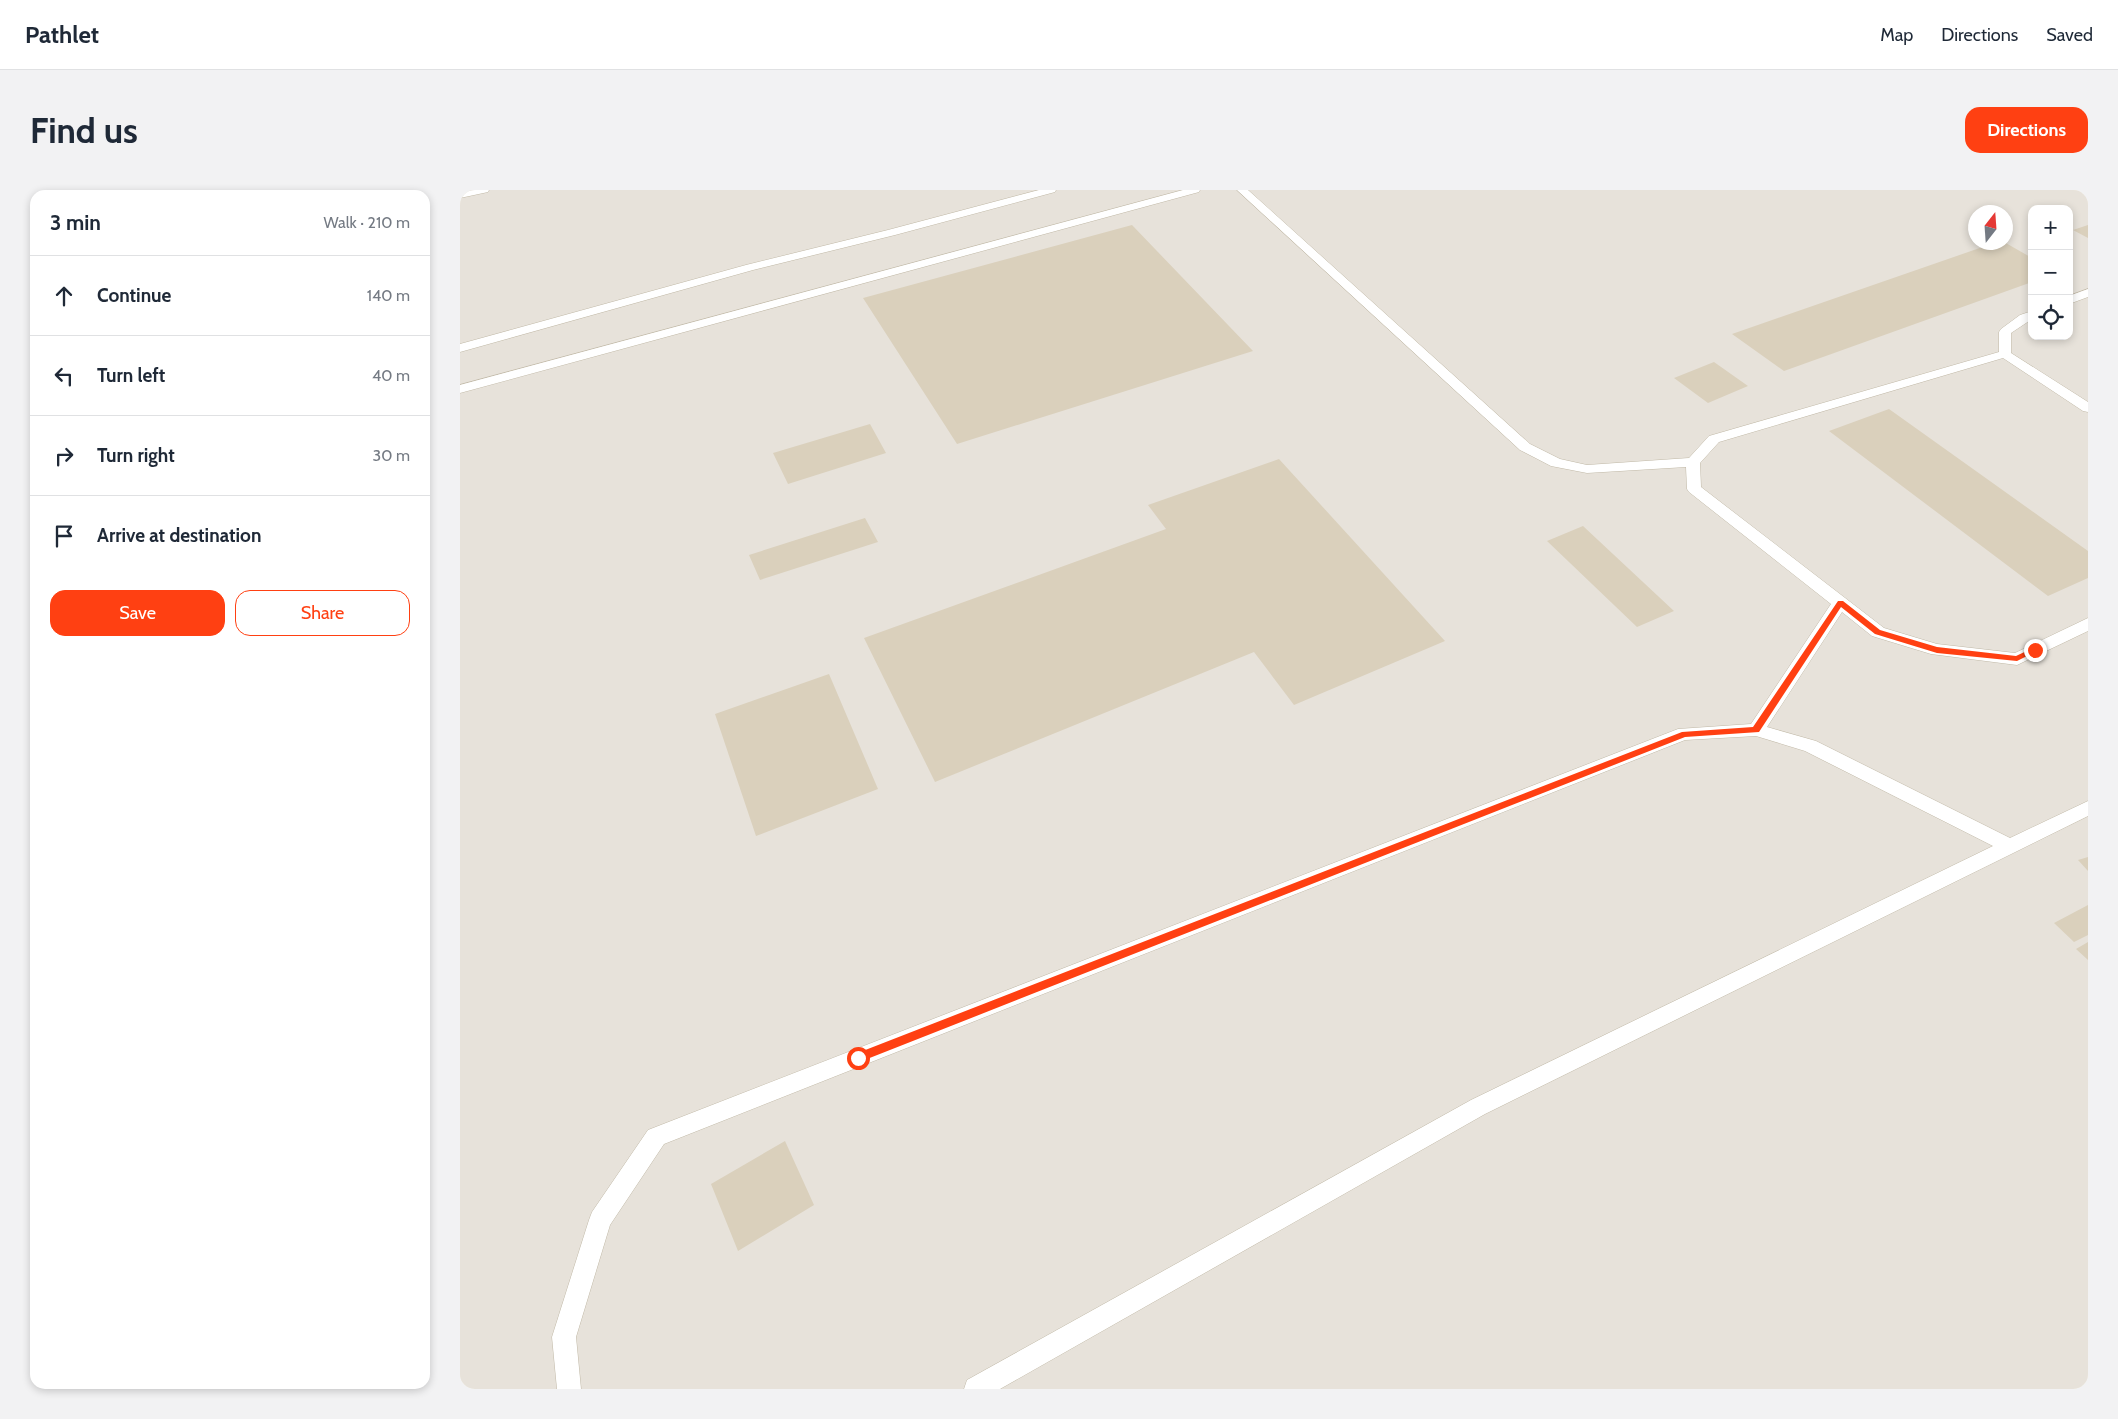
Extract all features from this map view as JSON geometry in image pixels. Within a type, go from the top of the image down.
[{"type":"lane","points":[[460,195],[484,190]]},
{"type":"lane","points":[[460,348],[750,267],[891,233],[1050,190]]},
{"type":"lane","points":[[460,389],[1195,190]]},
{"type":"lane","points":[[1242,190],[1525,447],[1556,464],[1587,469],[1692,462],[1714,439],[2005,354],[2088,408]]},
{"type":"lane","points":[[2073,299],[2088,293]]},
{"type":"lane","points":[[2005,354],[2005,332],[2028,316]]},
{"type":"lane","points":[[1692,462],[1694,489],[1878,632],[1937,650],[2017,659],[2088,624]]},
{"type":"lane","points":[[1756,730],[1840,603]]},
{"type":"lane","points":[[569,1389],[564,1337],[600,1220],[656,1136],[1684,734],[1756,730],[1810,746],[2010,846]]},
{"type":"lane","points":[[976,1389],[1478,1107],[2088,808]]},
{"type":"shaded area","points":[[460,190],[2088,190],[2088,1389],[460,1389]]},
{"type":"building","points":[[1132,225],[1253,351],[957,444],[863,298]]},
{"type":"building","points":[[2088,225],[2088,238],[2073,230]]},
{"type":"building","points":[[2013,247],[2028,256],[2028,283],[1784,371],[1732,334],[1974,250],[2013,250]]},
{"type":"building","points":[[1714,362],[1748,386],[1708,403],[1674,378]]},
{"type":"building","points":[[1889,409],[2088,551],[2088,578],[2048,596],[1829,431]]},
{"type":"building","points":[[870,424],[886,453],[788,484],[773,453]]},
{"type":"building","points":[[1279,459],[1445,641],[1294,705],[1254,652],[935,782],[864,638],[1166,529],[1148,505]]},
{"type":"building","points":[[865,518],[878,542],[760,580],[749,555]]},
{"type":"building","points":[[1583,526],[1674,611],[1637,627],[1547,541]]},
{"type":"building","points":[[829,674],[878,789],[756,836],[715,714]]},
{"type":"building","points":[[2088,857],[2088,871],[2078,860]]},
{"type":"building","points":[[2088,905],[2088,935],[2074,942],[2054,923]]},
{"type":"building","points":[[2088,942],[2088,960],[2076,949]]},
{"type":"building","points":[[785,1141],[814,1205],[738,1251],[711,1184]]},
{"type":"route","points":[[858,1058],[1684,734],[1756,730],[1840,603],[1878,632],[1937,650],[2017,659],[2035,650]]}]
